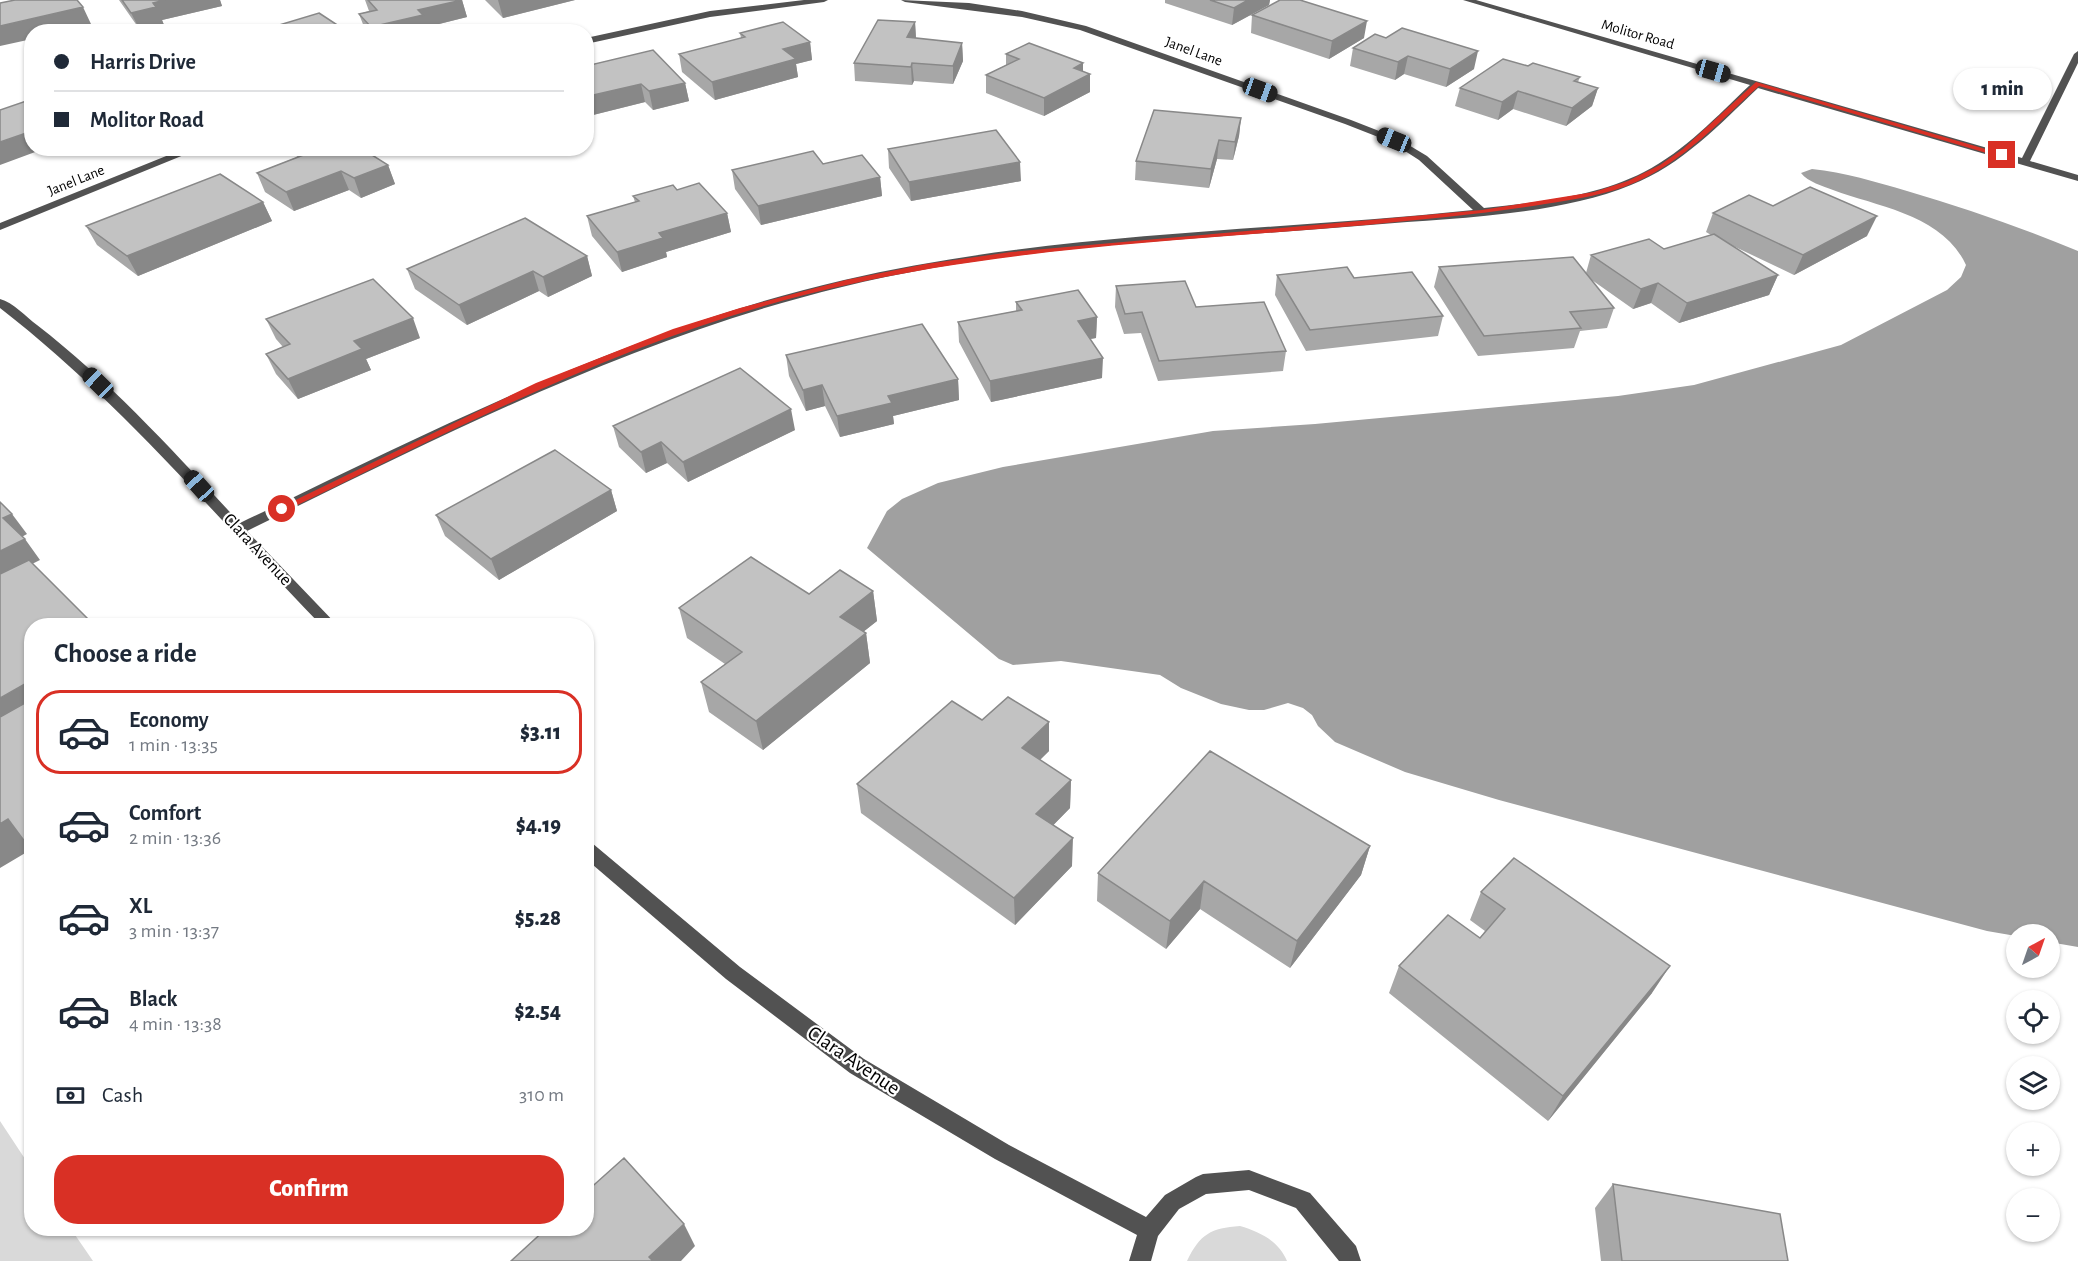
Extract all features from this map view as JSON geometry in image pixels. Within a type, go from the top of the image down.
[{"type":"street","points":[[594,39],[710,14],[824,0]]},
{"type":"street","name":"Janel Lane","points":[[905,0],[937,1],[1022,14],[1083,28],[1348,122],[1394,140],[1423,158],[1482,212]]},
{"type":"street","name":"Molitor Road","points":[[1467,0],[2078,178]]},
{"type":"street","points":[[2025,162],[2078,54]]},
{"type":"street","points":[[239,529],[538,385],[676,331],[802,293],[926,266],[1011,254],[1482,212],[1595,194],[1630,182],[1685,151],[1758,83]]},
{"type":"street","name":"Janel Lane","points":[[0,227],[176,156]]},
{"type":"street","name":"Clara Avenue","points":[[0,302],[43,333],[83,368],[173,456],[323,618]]},
{"type":"street","name":"Clara Avenue","points":[[594,855],[733,973],[857,1066],[1002,1152],[1149,1230]]},
{"type":"street","points":[[1140,1261],[1149,1230],[1172,1202],[1203,1184],[1249,1180],[1303,1200],[1348,1254],[1350,1261]]},
{"type":"shaded area","points":[[1812,169],[1860,178],[1972,211],[2078,251],[2078,947],[2060,944],[2060,924],[2006,924],[2006,934],[1987,931],[1499,800],[1405,772],[1335,742],[1318,726],[1312,715],[1303,708],[1288,703],[1264,710],[1249,710],[1221,704],[1181,688],[1160,675],[1061,661],[1013,665],[999,659],[867,548],[887,511],[902,499],[938,483],[1003,467],[1213,431],[1315,424],[1618,396],[1694,385],[1841,345],[1947,290],[1961,277],[1966,265],[1956,248],[1926,224],[1889,208],[1820,185],[1801,173]]},
{"type":"shaded area","points":[[0,1121],[24,1157],[24,1236],[76,1236],[93,1261],[0,1261]]},
{"type":"shaded area","points":[[1240,1226],[1268,1238],[1284,1254],[1287,1261],[1187,1261],[1197,1244],[1208,1234]]},
{"type":"building","points":[[15,0],[77,0],[83,7],[0,26],[0,3]]},
{"type":"building","points":[[122,0],[165,0],[153,3],[156,7],[131,13]]},
{"type":"building","points":[[368,0],[462,0],[418,10],[423,15],[384,24],[368,24],[359,14],[377,10]]},
{"type":"building","points":[[1210,0],[1248,0],[1234,8]]},
{"type":"building","points":[[1280,0],[1300,0],[1367,21],[1332,41],[1252,15]]},
{"type":"building","points":[[319,13],[336,24],[283,24]]},
{"type":"building","points":[[878,20],[915,22],[907,37],[962,43],[953,66],[912,63],[911,67],[854,63]]},
{"type":"building","points":[[783,22],[810,42],[783,49],[796,59],[712,82],[679,54],[745,37],[740,33]]},
{"type":"building","points":[[1402,28],[1478,51],[1450,69],[1408,56],[1398,62],[1353,48],[1375,34],[1386,38]]},
{"type":"building","points":[[1029,43],[1083,63],[1074,68],[1090,74],[1044,98],[986,75],[1019,59],[1006,54]]},
{"type":"building","points":[[653,50],[685,83],[649,91],[641,84],[594,95],[594,64]]},
{"type":"building","points":[[1503,59],[1528,66],[1533,63],[1580,77],[1574,81],[1598,88],[1572,108],[1518,91],[1502,102],[1460,88]]},
{"type":"building","points":[[24,102],[24,134],[0,142],[0,110]]},
{"type":"building","points":[[1154,110],[1241,118],[1235,142],[1219,140],[1211,169],[1136,161]]},
{"type":"building","points":[[996,130],[1020,162],[909,182],[888,149]]},
{"type":"building","points":[[813,151],[823,164],[862,155],[880,177],[758,206],[732,170]]},
{"type":"building","points":[[301,156],[374,156],[388,165],[354,178],[341,171],[286,192],[257,173]]},
{"type":"building","points":[[220,174],[263,202],[127,256],[86,226]]},
{"type":"building","points":[[699,183],[727,213],[659,233],[663,238],[617,252],[587,216],[639,201],[633,196],[673,185],[677,190]]},
{"type":"building","points":[[1810,187],[1877,216],[1803,255],[1713,213],[1749,195],[1773,206]]},
{"type":"building","points":[[525,218],[587,256],[543,277],[533,271],[459,305],[407,269]]},
{"type":"building","points":[[1714,234],[1778,275],[1687,303],[1658,283],[1641,289],[1591,255],[1649,239],[1664,249]]},
{"type":"building","points":[[1573,257],[1614,308],[1570,312],[1581,328],[1484,336],[1439,267]]},
{"type":"building","points":[[1347,267],[1354,278],[1412,272],[1443,316],[1310,330],[1277,275]]},
{"type":"building","points":[[373,279],[413,318],[354,341],[362,349],[288,379],[266,354],[290,344],[266,319]]},
{"type":"building","points":[[1185,281],[1196,307],[1264,302],[1286,351],[1159,361],[1142,312],[1125,314],[1116,286]]},
{"type":"building","points":[[1078,290],[1097,317],[1078,321],[1103,358],[990,381],[958,322],[1022,310],[1016,302]]},
{"type":"building","points":[[922,324],[958,379],[888,396],[892,403],[837,416],[822,385],[803,390],[786,355]]},
{"type":"building","points":[[740,368],[791,409],[683,462],[661,442],[641,452],[613,426]]},
{"type":"building","points":[[555,450],[611,490],[491,559],[436,515]]},
{"type":"building","points":[[0,502],[12,514],[3,518],[25,539],[0,551]]},
{"type":"building","points":[[751,557],[809,594],[840,570],[873,591],[840,617],[866,633],[756,721],[701,682],[742,652],[679,608]]},
{"type":"building","points":[[29,560],[87,618],[24,618],[24,684],[0,698],[0,574]]},
{"type":"building","points":[[1008,697],[1049,722],[1022,748],[1071,780],[1036,814],[1073,838],[1014,898],[857,784],[952,701],[982,720]]},
{"type":"building","points":[[24,704],[24,841],[8,819],[0,824],[0,717]]},
{"type":"building","points":[[1210,751],[1370,846],[1297,941],[1204,881],[1170,921],[1098,873]]},
{"type":"building","points":[[1514,858],[1670,966],[1563,1096],[1399,966],[1448,915],[1480,938],[1505,909],[1481,892]]},
{"type":"building","points":[[624,1158],[684,1224],[649,1257],[653,1261],[511,1261],[538,1236],[594,1236],[594,1185]]},
{"type":"building","points":[[1613,1184],[1780,1214],[1788,1261],[1622,1261]]},
{"type":"route","points":[[282,509],[538,385],[676,331],[743,310],[846,282],[926,266],[1011,254],[1482,212],[1595,194],[1630,182],[1685,151],[1758,83],[2002,155]]}]
